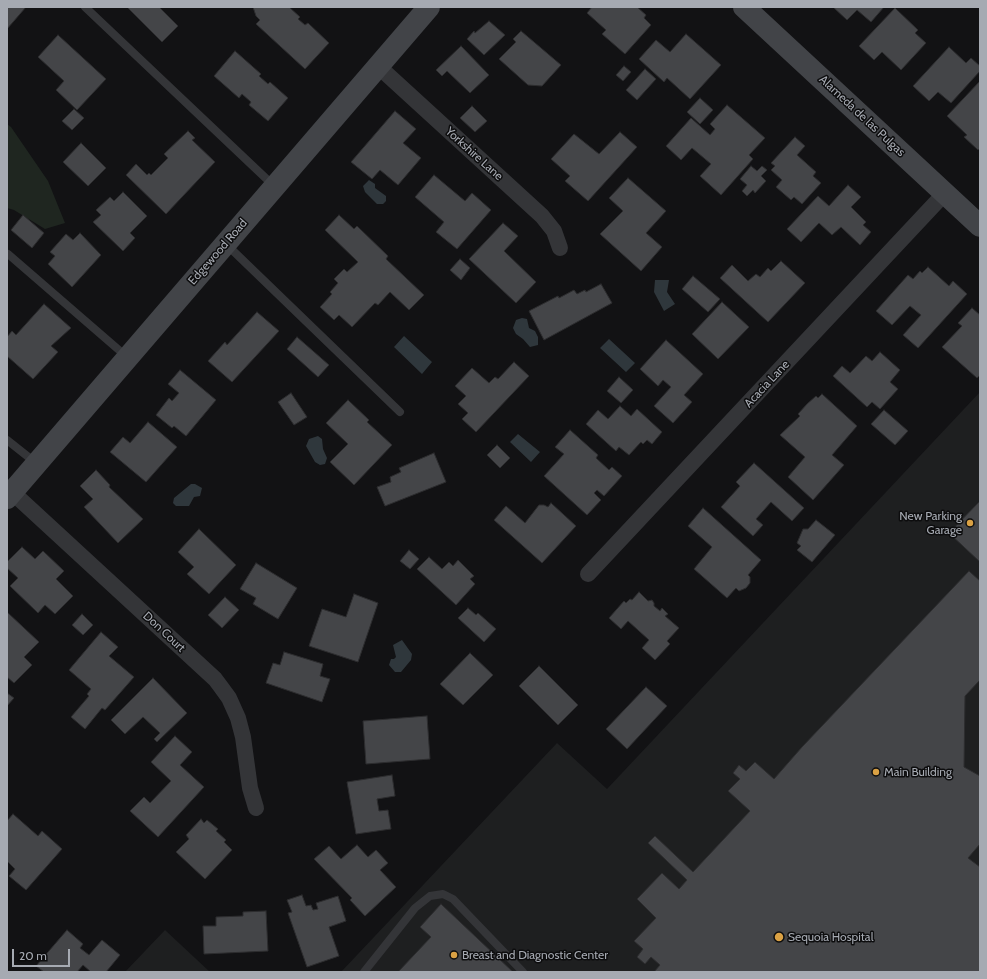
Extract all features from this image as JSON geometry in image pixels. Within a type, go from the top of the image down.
[{"type":"main road","name":"Edgewood Road","points":[[10,495],[429,7]]},
{"type":"main road","name":"Alameda de las Pulgas","points":[[744,7],[980,226]]},
{"type":"street","name":"Yorkshire Lane","points":[[378,66],[542,216],[554,231],[560,248]]},
{"type":"street","name":"Acacia Lane","points":[[588,574],[945,193]]},
{"type":"street","name":"Don Court","points":[[10,495],[221,687],[229,698],[238,718],[243,737],[250,788],[256,808]]},
{"type":"lane","points":[[85,7],[275,186]]},
{"type":"lane","points":[[226,244],[400,412]]},
{"type":"lane","points":[[8,254],[128,357]]},
{"type":"lane","points":[[7,440],[37,463]]},
{"type":"lane","points":[[364,972],[414,908],[430,896],[443,894],[454,899],[523,972]]},
{"type":"shaded area","points":[[7,124],[11,127],[48,181],[65,223],[45,229],[14,210],[7,208]]},
{"type":"shaded area","points":[[369,180],[375,184],[375,188],[386,196],[386,201],[383,204],[377,204],[365,192],[363,186]]},
{"type":"shaded area","points":[[655,280],[669,280],[667,292],[675,304],[664,311],[654,292]]},
{"type":"shaded area","points":[[522,318],[527,319],[529,328],[535,331],[538,337],[538,345],[530,347],[516,334],[513,328],[516,320]]},
{"type":"shaded area","points":[[404,336],[432,362],[422,374],[394,347]]},
{"type":"shaded area","points":[[609,339],[635,363],[626,372],[600,348]]},
{"type":"shaded area","points":[[980,392],[980,972],[341,972],[557,743],[607,789]]},
{"type":"shaded area","points":[[518,434],[540,452],[531,462],[510,442]]},
{"type":"shaded area","points":[[318,436],[322,439],[323,449],[327,458],[325,464],[320,465],[315,462],[306,446],[309,439]]},
{"type":"shaded area","points":[[191,484],[195,484],[202,488],[200,496],[194,497],[189,506],[176,506],[173,503],[174,498]]},
{"type":"shaded area","points":[[402,640],[412,654],[411,660],[401,672],[395,672],[389,665],[391,659],[396,657],[393,645]]},
{"type":"shaded area","points":[[165,930],[210,972],[125,972]]},
{"type":"building","points":[[7,7],[26,7],[7,29]]},
{"type":"building","points":[[127,7],[159,7],[178,26],[162,42]]},
{"type":"building","points":[[253,7],[289,7],[300,17],[298,19],[305,25],[308,23],[329,43],[305,69],[256,24],[260,20],[256,16]]},
{"type":"building","points":[[592,7],[637,7],[646,15],[644,18],[651,25],[625,54],[602,34],[606,30],[587,13]]},
{"type":"building","points":[[833,7],[884,7],[871,22],[857,10],[847,20]]},
{"type":"building","points":[[895,8],[918,30],[915,33],[926,43],[901,70],[882,52],[874,60],[859,46]]},
{"type":"building","points":[[489,21],[505,35],[484,55],[467,39],[474,31],[475,33]]},
{"type":"building","points":[[521,31],[561,65],[542,86],[528,85],[499,59],[516,42],[513,39]]},
{"type":"building","points":[[686,34],[721,65],[690,99],[667,78],[664,82],[639,59],[656,40],[670,52]]},
{"type":"building","points":[[58,35],[106,79],[77,110],[56,90],[64,81],[38,57]]},
{"type":"building","points":[[461,46],[489,75],[470,93],[447,71],[442,76],[436,70]]},
{"type":"building","points":[[949,47],[966,63],[971,58],[980,66],[980,71],[951,103],[938,92],[929,101],[913,86]]},
{"type":"building","points":[[235,51],[261,74],[259,76],[268,84],[270,82],[288,98],[268,121],[249,105],[251,102],[242,94],[239,98],[214,76]]},
{"type":"building","points":[[624,66],[631,72],[623,81],[616,75]]},
{"type":"building","points":[[645,69],[656,79],[637,100],[626,90]]},
{"type":"building","points":[[980,81],[980,148],[978,150],[964,137],[967,135],[947,116]]},
{"type":"building","points":[[700,98],[713,110],[700,124],[687,112]]},
{"type":"building","points":[[727,105],[765,138],[749,155],[753,159],[721,195],[700,176],[711,164],[692,148],[681,160],[666,146],[691,118],[710,135],[715,129],[710,124]]},
{"type":"building","points":[[472,106],[487,121],[475,132],[460,118]]},
{"type":"building","points":[[74,109],[84,118],[72,130],[62,121]]},
{"type":"building","points":[[395,111],[416,129],[403,143],[421,158],[398,185],[380,170],[372,179],[351,162]]},
{"type":"building","points":[[188,131],[195,138],[192,140],[215,162],[166,214],[126,175],[136,164],[147,175],[149,173],[151,175],[168,158],[164,154]]},
{"type":"building","points":[[620,132],[637,147],[588,201],[565,181],[570,176],[551,159],[574,134],[599,154]]},
{"type":"building","points":[[795,137],[805,146],[797,155],[816,172],[813,176],[821,183],[802,204],[794,197],[791,200],[776,187],[782,180],[771,170],[775,166],[771,163]]},
{"type":"building","points":[[81,143],[106,168],[88,186],[63,162]]},
{"type":"building","points":[[751,166],[757,171],[762,166],[767,170],[761,176],[766,181],[755,193],[753,190],[747,196],[742,191],[747,185],[740,179]]},
{"type":"building","points":[[434,175],[465,201],[472,193],[491,210],[457,249],[436,232],[444,222],[415,197]]},
{"type":"building","points":[[628,178],[666,211],[646,233],[662,247],[641,271],[600,234],[623,211],[609,198]]},
{"type":"building","points":[[848,185],[861,197],[851,207],[866,222],[863,225],[871,232],[860,245],[841,227],[832,235],[819,223],[801,242],[787,229],[818,196],[829,206]]},
{"type":"building","points":[[123,192],[147,216],[130,233],[135,238],[123,251],[93,222],[101,215],[96,210],[110,197],[114,201]]},
{"type":"building","points":[[23,215],[44,233],[32,248],[11,230]]},
{"type":"building","points":[[339,215],[354,229],[357,226],[388,256],[386,259],[424,295],[409,310],[390,292],[378,305],[375,303],[352,327],[339,315],[334,320],[320,307],[332,294],[330,292],[338,283],[334,279],[344,269],[347,272],[358,262],[325,230]]},
{"type":"building","points":[[503,223],[518,236],[504,251],[536,282],[516,303],[469,259]]},
{"type":"building","points":[[80,233],[101,255],[72,287],[48,264],[55,256],[50,252],[66,234],[73,240]]},
{"type":"building","points":[[460,259],[470,268],[461,280],[450,270]]},
{"type":"building","points":[[781,261],[805,283],[768,322],[720,278],[732,265],[748,281],[756,274],[760,277],[768,268],[771,271]]},
{"type":"building","points":[[928,267],[949,286],[953,281],[967,294],[918,348],[903,335],[921,315],[910,306],[892,325],[876,311],[908,275],[913,279],[920,271],[922,273]]},
{"type":"building","points":[[693,276],[720,299],[708,312],[682,289]]},
{"type":"building","points":[[601,284],[612,303],[544,340],[529,311],[558,296],[559,298],[574,290],[577,294],[585,290],[586,292]]},
{"type":"building","points":[[722,302],[749,327],[718,359],[692,334]]},
{"type":"building","points":[[44,304],[71,328],[51,346],[58,352],[33,379],[7,356],[7,337],[12,331],[16,335]]},
{"type":"building","points":[[972,308],[980,315],[980,375],[977,378],[942,347],[962,326],[958,323]]},
{"type":"building","points":[[257,312],[279,331],[232,382],[208,361],[225,342],[227,345]]},
{"type":"building","points":[[297,337],[329,365],[318,377],[287,349]]},
{"type":"building","points":[[666,340],[703,374],[684,395],[692,402],[673,423],[654,406],[671,387],[663,380],[658,386],[640,369]]},
{"type":"building","points":[[880,352],[900,370],[890,382],[898,389],[880,409],[872,402],[867,407],[833,376],[842,366],[850,373],[866,356],[872,361]]},
{"type":"building","points":[[514,362],[529,376],[476,432],[462,419],[468,413],[458,404],[466,396],[455,386],[472,368],[489,383],[495,377],[498,379]]},
{"type":"building","points":[[180,370],[216,400],[186,436],[174,426],[172,428],[156,415],[169,398],[172,401],[179,393],[168,384]]},
{"type":"building","points":[[619,377],[633,390],[621,403],[607,391]]},
{"type":"building","points":[[291,393],[307,417],[294,425],[278,402]]},
{"type":"building","points":[[822,394],[857,426],[832,455],[844,465],[813,500],[788,477],[805,457],[780,435],[800,416],[798,414],[807,404],[816,396],[818,398]]},
{"type":"building","points":[[348,400],[369,420],[367,422],[392,445],[354,485],[330,462],[348,444],[326,423]]},
{"type":"building","points":[[620,406],[631,416],[637,409],[662,432],[652,444],[647,440],[643,444],[641,442],[629,455],[619,447],[616,451],[586,424],[598,410],[608,419]]},
{"type":"building","points":[[884,410],[908,431],[895,445],[871,424]]},
{"type":"building","points":[[148,422],[177,447],[146,482],[110,452],[123,437],[130,443]]},
{"type":"building","points":[[570,430],[598,455],[596,458],[609,470],[612,467],[622,476],[604,496],[597,490],[594,493],[601,500],[587,515],[544,476],[564,454],[555,447]]},
{"type":"building","points":[[497,445],[510,458],[500,468],[487,455]]},
{"type":"building","points":[[434,453],[446,482],[385,506],[377,487],[391,482],[390,477],[401,472],[399,468]]},
{"type":"building","points":[[754,463],[804,508],[792,521],[771,502],[756,519],[763,525],[753,536],[721,507],[740,486],[736,482]]},
{"type":"building","points":[[96,470],[110,485],[109,487],[143,519],[118,543],[84,507],[93,499],[80,486]]},
{"type":"building","name":"New Parking Garage","points":[[980,501],[980,562],[949,533]]},
{"type":"building","points":[[551,503],[576,526],[542,563],[494,520],[506,506],[525,523],[539,505],[548,507]]},
{"type":"building","points":[[703,508],[761,560],[748,575],[750,577],[750,583],[746,588],[739,591],[736,588],[727,598],[694,569],[712,547],[688,526]]},
{"type":"building","points":[[816,520],[835,535],[812,562],[797,550],[801,546],[797,543],[803,529],[808,529]]},
{"type":"building","points":[[199,529],[236,565],[209,594],[187,574],[194,567],[178,552]]},
{"type":"building","points":[[22,547],[35,559],[43,551],[64,571],[56,579],[73,596],[55,614],[45,605],[38,613],[10,586],[18,578],[7,568],[7,562]]},
{"type":"building","points":[[409,550],[419,559],[410,569],[400,561]]},
{"type":"building","points":[[429,557],[442,569],[449,562],[453,566],[458,560],[474,576],[470,579],[475,584],[456,605],[417,569]]},
{"type":"building","points":[[256,563],[297,588],[278,619],[253,604],[256,598],[240,589]]},
{"type":"building","name":"Main Building","points":[[969,571],[980,581],[980,680],[965,696],[964,767],[980,776],[980,844],[968,858],[980,867],[980,972],[654,972],[660,965],[651,957],[645,964],[637,957],[643,949],[634,941],[656,918],[637,899],[662,873],[679,889],[687,880],[648,843],[655,836],[693,872],[750,811],[728,791],[740,779],[733,773],[739,765],[746,771],[755,762],[774,779],[802,747]]},
{"type":"building","points":[[639,592],[648,601],[652,600],[654,606],[660,611],[662,608],[668,614],[665,616],[679,628],[667,641],[670,644],[655,660],[642,648],[649,640],[628,621],[621,629],[609,618],[624,601],[626,603],[630,599],[632,600]]},
{"type":"building","points":[[354,594],[378,603],[358,662],[309,646],[322,609],[346,617]]},
{"type":"building","points":[[225,597],[239,610],[222,628],[208,615]]},
{"type":"building","points":[[468,608],[476,615],[478,613],[496,629],[484,642],[458,618]]},
{"type":"building","points":[[7,612],[39,642],[24,657],[32,665],[14,683],[7,677]]},
{"type":"building","points":[[82,614],[93,625],[83,635],[72,625]]},
{"type":"building","points":[[101,632],[118,647],[109,656],[134,677],[105,710],[102,708],[85,729],[71,717],[89,696],[87,694],[91,689],[69,670]]},
{"type":"building","points":[[284,652],[323,664],[320,676],[330,679],[322,702],[266,683],[273,663],[280,665]]},
{"type":"building","points":[[470,653],[493,675],[463,705],[440,684]]},
{"type":"building","points":[[539,666],[578,705],[558,725],[519,686]]},
{"type":"building","points":[[153,678],[187,713],[157,742],[154,739],[160,733],[143,717],[125,734],[111,720]]},
{"type":"building","points":[[646,687],[667,706],[627,749],[606,729]]},
{"type":"building","points":[[7,693],[14,698],[7,706]]},
{"type":"building","points":[[427,716],[430,759],[366,764],[363,721]]},
{"type":"building","points":[[175,736],[192,752],[180,765],[204,787],[158,837],[130,811],[144,797],[150,803],[171,781],[151,762]]},
{"type":"building","points":[[392,775],[395,796],[377,799],[379,811],[388,810],[391,829],[356,834],[347,782]]},
{"type":"building","points":[[13,814],[38,836],[42,831],[62,849],[26,890],[9,876],[15,869],[7,861],[7,821]]},
{"type":"building","points":[[201,819],[204,823],[207,820],[218,829],[216,831],[226,840],[224,842],[232,850],[205,879],[176,852],[189,839],[186,835]]},
{"type":"building","points":[[357,845],[368,857],[376,850],[388,863],[380,870],[396,887],[365,916],[350,900],[352,898],[314,859],[329,846],[341,859]]},
{"type":"building","points":[[302,895],[306,906],[311,905],[313,910],[318,909],[316,903],[338,896],[346,921],[329,927],[339,956],[307,967],[288,913],[292,912],[287,900]]},
{"type":"building","name":"Breast and Diagnostic Center","points":[[441,904],[513,972],[398,972],[431,937],[420,927]]},
{"type":"building","points":[[266,911],[268,951],[204,954],[203,926],[216,926],[216,917],[243,916],[243,912]]},
{"type":"building","points":[[67,930],[83,944],[80,948],[89,955],[102,940],[120,955],[106,972],[91,972],[83,965],[77,972],[44,972],[36,966]]},
{"type":"place","name":"New Parking Garage","points":[[970,523]]},
{"type":"place","name":"Main Building","points":[[876,772]]},
{"type":"place","name":"Sequoia Hospital","points":[[779,937]]},
{"type":"place","name":"Breast and Diagnostic Center","points":[[454,955]]}]
